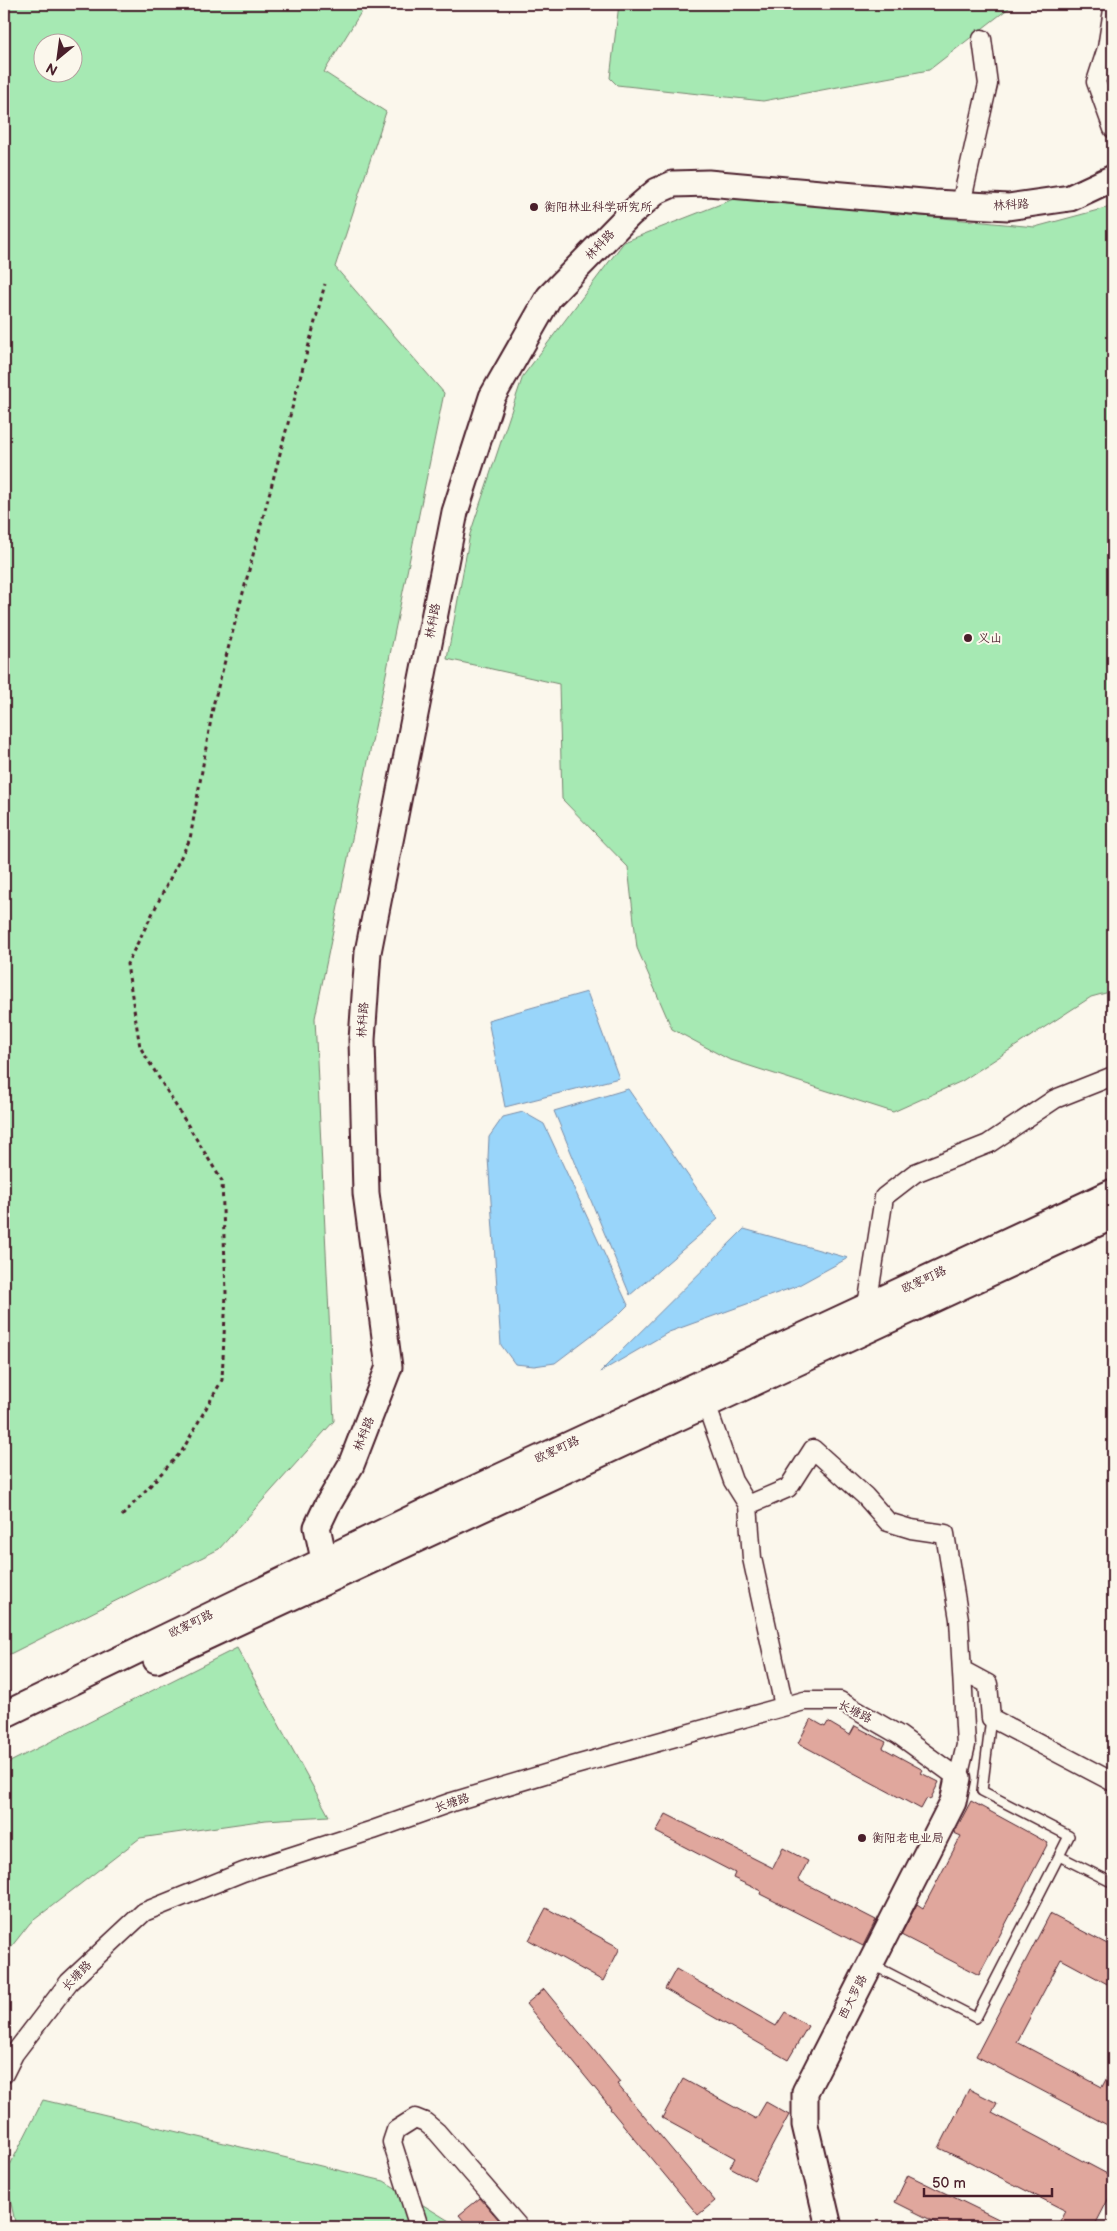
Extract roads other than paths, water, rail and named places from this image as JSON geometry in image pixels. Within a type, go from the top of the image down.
[{"type":"main road","name":"林科路","points":[[324,1559],[317,1527],[351,1465],[389,1367],[366,1193],[362,1040],[368,952],[455,512],[492,398],[549,298],[629,215],[657,191],[673,184],[708,183],[1008,207],[1070,198],[1113,178]]},
{"type":"main road","name":"欧家町路","points":[[4,1715],[324,1559],[1113,1192]]},
{"type":"main road","name":"欧家町路","points":[[4,1730],[1113,1216]]},
{"type":"main road","name":"西大罗路","points":[[828,2227],[805,2125],[805,2092],[953,1802],[958,1778]]},
{"type":"street","points":[[1113,10],[1107,48],[1096,82],[1113,129]]},
{"type":"street","points":[[961,204],[988,84],[982,39]]},
{"type":"street","points":[[867,1306],[884,1197],[915,1173],[988,1144],[1055,1099],[1113,1076]]},
{"type":"street","points":[[706,1404],[733,1480],[748,1505],[752,1558],[784,1706]]},
{"type":"street","points":[[748,1505],[788,1488],[813,1449],[854,1485],[888,1522],[910,1529],[945,1534],[960,1619],[966,1746],[958,1778]]},
{"type":"street","points":[[962,1670],[988,1684],[991,1718],[1113,1782]]},
{"type":"street","name":"长塘路","points":[[4,2074],[14,2054],[69,1982],[144,1912],[243,1872],[452,1802],[575,1765],[804,1701],[840,1701],[898,1735],[958,1778]]},
{"type":"street","points":[[419,2227],[392,2142],[396,2130],[415,2118],[425,2122],[438,2132],[518,2227]]},
{"type":"lane","points":[[870,1964],[976,2018],[1069,1836],[982,1791],[991,1718]]},
{"type":"lane","points":[[1059,1856],[1113,1883]]},
{"type":"water","points":[[587,992],[619,1078],[505,1107],[488,1020]]},
{"type":"water","points":[[628,1089],[718,1219],[630,1295],[554,1111]]},
{"type":"water","points":[[523,1112],[544,1124],[628,1305],[617,1316],[555,1363],[534,1366],[515,1364],[501,1345],[488,1158],[489,1137],[503,1117]]},
{"type":"water","points":[[744,1229],[848,1258],[797,1286],[669,1332],[600,1372]]},
{"type":"place","name":"衡阳林业科学研究所","points":[[534,207]]},
{"type":"place","name":"义山","points":[[968,638]]},
{"type":"place","name":"衡阳老电业局","points":[[862,1838]]}]
